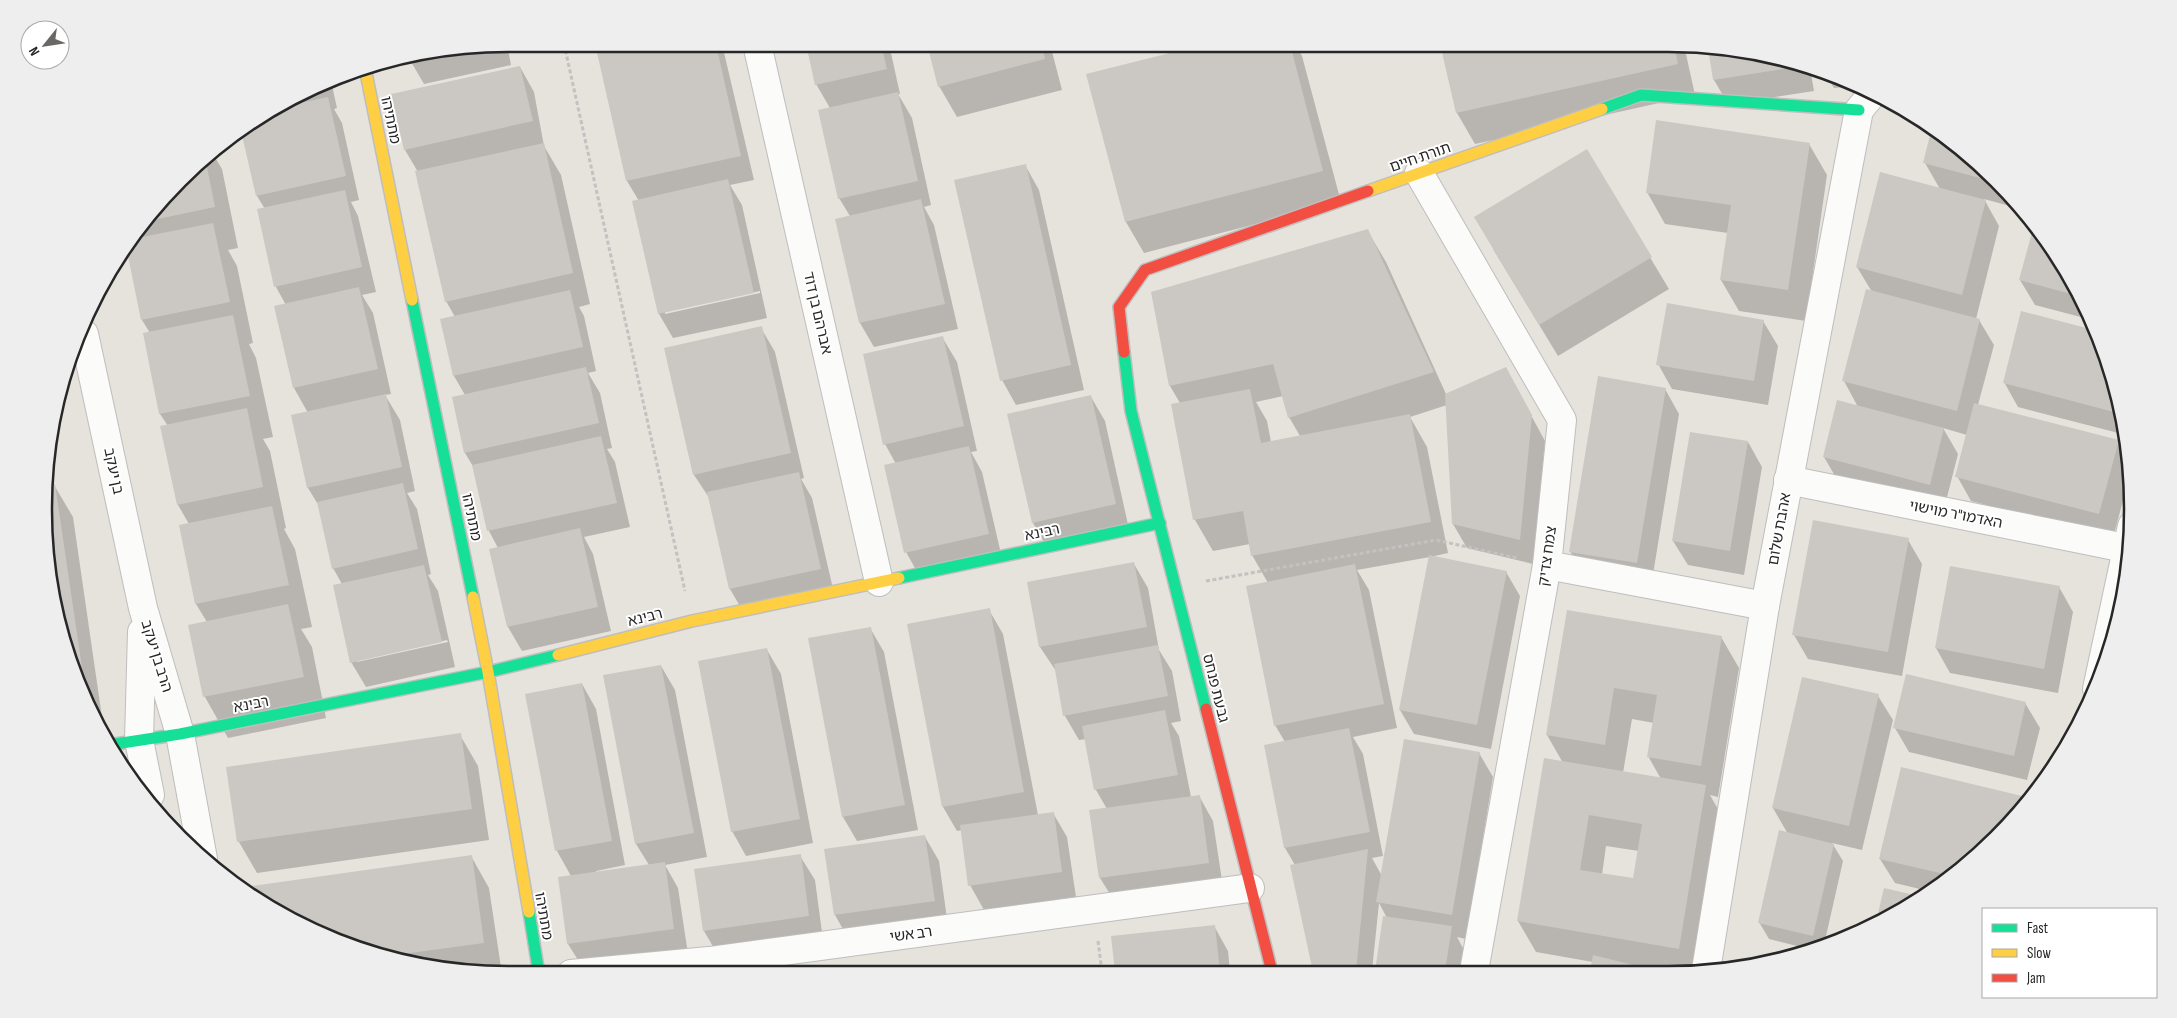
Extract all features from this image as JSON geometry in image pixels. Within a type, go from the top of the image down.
[{"type":"street","name":"אברהם בן דוד","points":[[759,52],[879,582]]},
{"type":"street","name":"מתתיהו","points":[[367,76],[488,672],[538,966]]},
{"type":"street","name":"תורת חיים","points":[[1131,411],[1119,307],[1145,270],[1641,95],[1866,102]]},
{"type":"street","name":"אהבת שלום","points":[[1707,964],[1765,606],[1788,480],[1866,102]]},
{"type":"street","name":"צמח צדיק","points":[[1419,174],[1562,420],[1546,564],[1475,966]]},
{"type":"street","name":"בן יעקב","points":[[85,339],[143,608]]},
{"type":"street","name":"גבעת פנחס","points":[[1131,411],[1270,966]]},
{"type":"street","name":"האדמו\"ר מוישוי","points":[[1788,480],[2124,539]]},
{"type":"street","name":"רבינא","points":[[118,743],[180,734],[488,672],[692,621],[1160,523]]},
{"type":"street","points":[[1546,564],[1765,606]]},
{"type":"street","name":"הרב בן יעקב","points":[[143,608],[180,734],[200,845]]},
{"type":"street","name":"הרב בן יעקב","points":[[143,608],[138,740],[149,789]]},
{"type":"street","name":"רב אשי","points":[[657,966],[710,961],[1250,888]]},
{"type":"path","points":[[566,52],[692,621]]},
{"type":"path","points":[[1176,586],[1436,540],[1546,564]]},
{"type":"building","points":[[597,52],[718,52],[741,156],[626,181]]},
{"type":"building","points":[[808,52],[883,52],[887,69],[815,85]]},
{"type":"building","points":[[929,52],[1044,52],[1045,59],[938,87]]},
{"type":"building","points":[[1174,52],[1292,52],[1323,171],[1125,222],[1086,74]]},
{"type":"building","points":[[1442,52],[1676,52],[1678,64],[1456,113]]},
{"type":"building","points":[[1709,54],[1757,61],[1787,68],[1713,80]]},
{"type":"building","points":[[520,66],[533,121],[404,150],[391,94]]},
{"type":"building","points":[[898,92],[918,181],[838,199],[818,110]]},
{"type":"building","points":[[328,97],[346,176],[256,196],[243,138],[255,129],[302,102]]},
{"type":"building","points":[[1656,120],[1810,143],[1788,290],[1720,280],[1731,205],[1646,193]]},
{"type":"building","points":[[1930,135],[1983,179],[1923,163]]},
{"type":"building","points":[[544,143],[573,273],[445,302],[415,171]]},
{"type":"building","points":[[1587,149],[1652,257],[1539,325],[1474,217]]},
{"type":"building","points":[[1026,164],[1071,365],[1000,381],[954,180]]},
{"type":"building","points":[[207,167],[215,207],[157,219],[186,186]]},
{"type":"building","points":[[1880,172],[1986,200],[1962,295],[1856,267]]},
{"type":"building","points":[[728,179],[754,293],[658,314],[632,201]]},
{"type":"building","points":[[345,190],[362,267],[274,287],[257,209]]},
{"type":"building","points":[[921,199],[945,304],[859,323],[835,219]]},
{"type":"building","points":[[213,223],[230,302],[141,320],[128,257],[143,237]]},
{"type":"building","points":[[1368,229],[1434,372],[1288,418],[1273,364],[1169,386],[1151,292]]},
{"type":"building","points":[[2032,233],[2048,255],[2070,294],[2019,280]]},
{"type":"building","points":[[359,287],[378,369],[293,388],[274,306]]},
{"type":"building","points":[[1866,289],[1980,319],[1957,411],[1842,381]]},
{"type":"building","points":[[570,290],[583,347],[453,376],[440,319]]},
{"type":"building","points":[[1667,303],[1764,320],[1754,381],[1656,365]]},
{"type":"building","points":[[2021,311],[2087,328],[2100,362],[2114,412],[2114,412],[2003,383]]},
{"type":"building","points":[[233,315],[250,396],[159,414],[143,333]]},
{"type":"building","points":[[762,326],[791,453],[693,475],[664,348]]},
{"type":"building","points":[[943,336],[964,426],[883,445],[863,354]]},
{"type":"building","points":[[586,367],[599,423],[464,453],[452,397]]},
{"type":"building","points":[[1506,367],[1532,415],[1520,540],[1452,524],[1445,394]]},
{"type":"building","points":[[1598,376],[1666,388],[1637,563],[1569,552]]},
{"type":"building","points":[[1250,389],[1261,443],[1410,414],[1431,522],[1251,556],[1243,511],[1193,520],[1171,404]]},
{"type":"building","points":[[386,394],[402,467],[307,488],[291,415]]},
{"type":"building","points":[[1091,395],[1116,504],[1032,523],[1007,414]]},
{"type":"building","points":[[1837,400],[1944,428],[1930,485],[1823,457]]},
{"type":"building","points":[[1974,403],[2119,440],[2099,514],[1955,477]]},
{"type":"building","points":[[247,408],[263,487],[177,505],[160,426]]},
{"type":"building","points":[[1690,432],[1748,441],[1730,551],[1672,541]]},
{"type":"building","points":[[601,436],[617,503],[487,531],[472,465]]},
{"type":"building","points":[[969,446],[989,534],[904,553],[884,465]]},
{"type":"building","points":[[799,472],[821,569],[729,589],[707,492]]},
{"type":"building","points":[[403,483],[418,549],[332,569],[317,502]]},
{"type":"building","points":[[55,484],[83,672],[68,627],[56,569],[53,539],[53,485]]},
{"type":"building","points":[[272,506],[289,585],[195,604],[179,525]]},
{"type":"building","points":[[1813,520],[1909,538],[1888,652],[1792,635]]},
{"type":"building","points":[[580,528],[598,607],[507,627],[489,549]]},
{"type":"building","points":[[1429,555],[1507,571],[1477,725],[1399,710]]},
{"type":"building","points":[[1134,562],[1147,627],[1039,647],[1027,582]]},
{"type":"building","points":[[1355,564],[1384,704],[1274,726],[1246,586]]},
{"type":"building","points":[[424,565],[442,642],[350,663],[333,585]]},
{"type":"building","points":[[1950,566],[2060,586],[2044,669],[1935,648]]},
{"type":"building","points":[[288,604],[304,677],[203,697],[188,625]]},
{"type":"building","points":[[990,608],[1024,792],[942,807],[907,624]]},
{"type":"building","points":[[1567,610],[1722,636],[1701,766],[1647,757],[1657,695],[1614,688],[1605,745],[1546,735]]},
{"type":"building","points":[[871,627],[905,805],[842,817],[808,638]]},
{"type":"building","points":[[1158,645],[1168,696],[1063,716],[1054,664]]},
{"type":"building","points":[[767,648],[800,819],[731,832],[698,661]]},
{"type":"building","points":[[661,665],[694,833],[635,844],[603,675]]},
{"type":"building","points":[[1906,674],[2026,702],[2014,756],[1893,728]]},
{"type":"building","points":[[1802,677],[1879,694],[1849,826],[1772,808]]},
{"type":"building","points":[[582,683],[612,841],[555,851],[525,694]]},
{"type":"building","points":[[1165,710],[1178,775],[1094,790],[1082,726]]},
{"type":"building","points":[[1349,728],[1370,832],[1284,848],[1264,745]]},
{"type":"building","points":[[461,733],[472,809],[237,842],[226,767]]},
{"type":"building","points":[[1404,739],[1480,752],[1452,915],[1376,902]]},
{"type":"building","points":[[1544,758],[1706,785],[1679,949],[1517,921]],"holes":[[[1589,815],[1642,824],[1633,878],[1580,870]]]},
{"type":"building","points":[[1901,767],[2022,796],[1991,832],[1943,874],[1879,859]]},
{"type":"building","points":[[1200,795],[1209,863],[1099,878],[1089,810]]},
{"type":"building","points":[[1054,812],[1062,872],[968,886],[960,825]]},
{"type":"building","points":[[1779,830],[1834,844],[1813,936],[1758,923]]},
{"type":"building","points":[[925,835],[935,901],[834,915],[824,849]]},
{"type":"building","points":[[1368,849],[1356,966],[1312,966],[1290,865]]},
{"type":"building","points":[[801,854],[809,916],[703,931],[694,869]]},
{"type":"building","points":[[472,855],[484,943],[406,954],[391,950],[334,931],[281,904],[252,886]]},
{"type":"building","points":[[665,862],[674,929],[567,944],[558,877]]},
{"type":"building","points":[[1884,888],[1912,895],[1896,904],[1878,914]]},
{"type":"building","points":[[1383,916],[1452,926],[1446,966],[1376,966]]},
{"type":"building","points":[[1215,925],[1219,966],[1114,966],[1111,936]]},
{"type":"building","points":[[1593,955],[1637,966],[1591,966]]},
{"type":"traffic: fast","points":[[1602,109],[1641,95],[1859,110]]},
{"type":"traffic: fast","points":[[412,300],[473,597]]},
{"type":"traffic: fast","points":[[1124,352],[1131,411],[1206,709]]},
{"type":"traffic: fast","points":[[899,578],[1160,523]]},
{"type":"traffic: fast","points":[[118,744],[180,734],[488,672],[558,655]]},
{"type":"traffic: fast","points":[[529,912],[538,966]]},
{"type":"traffic: slow","points":[[367,76],[412,300]]},
{"type":"traffic: slow","points":[[1368,191],[1602,109]]},
{"type":"traffic: slow","points":[[558,655],[692,621],[899,578]]},
{"type":"traffic: slow","points":[[473,597],[488,672],[529,912]]},
{"type":"traffic: jam","points":[[1124,352],[1119,307],[1145,270],[1368,191]]},
{"type":"traffic: jam","points":[[1206,709],[1270,966]]}]
